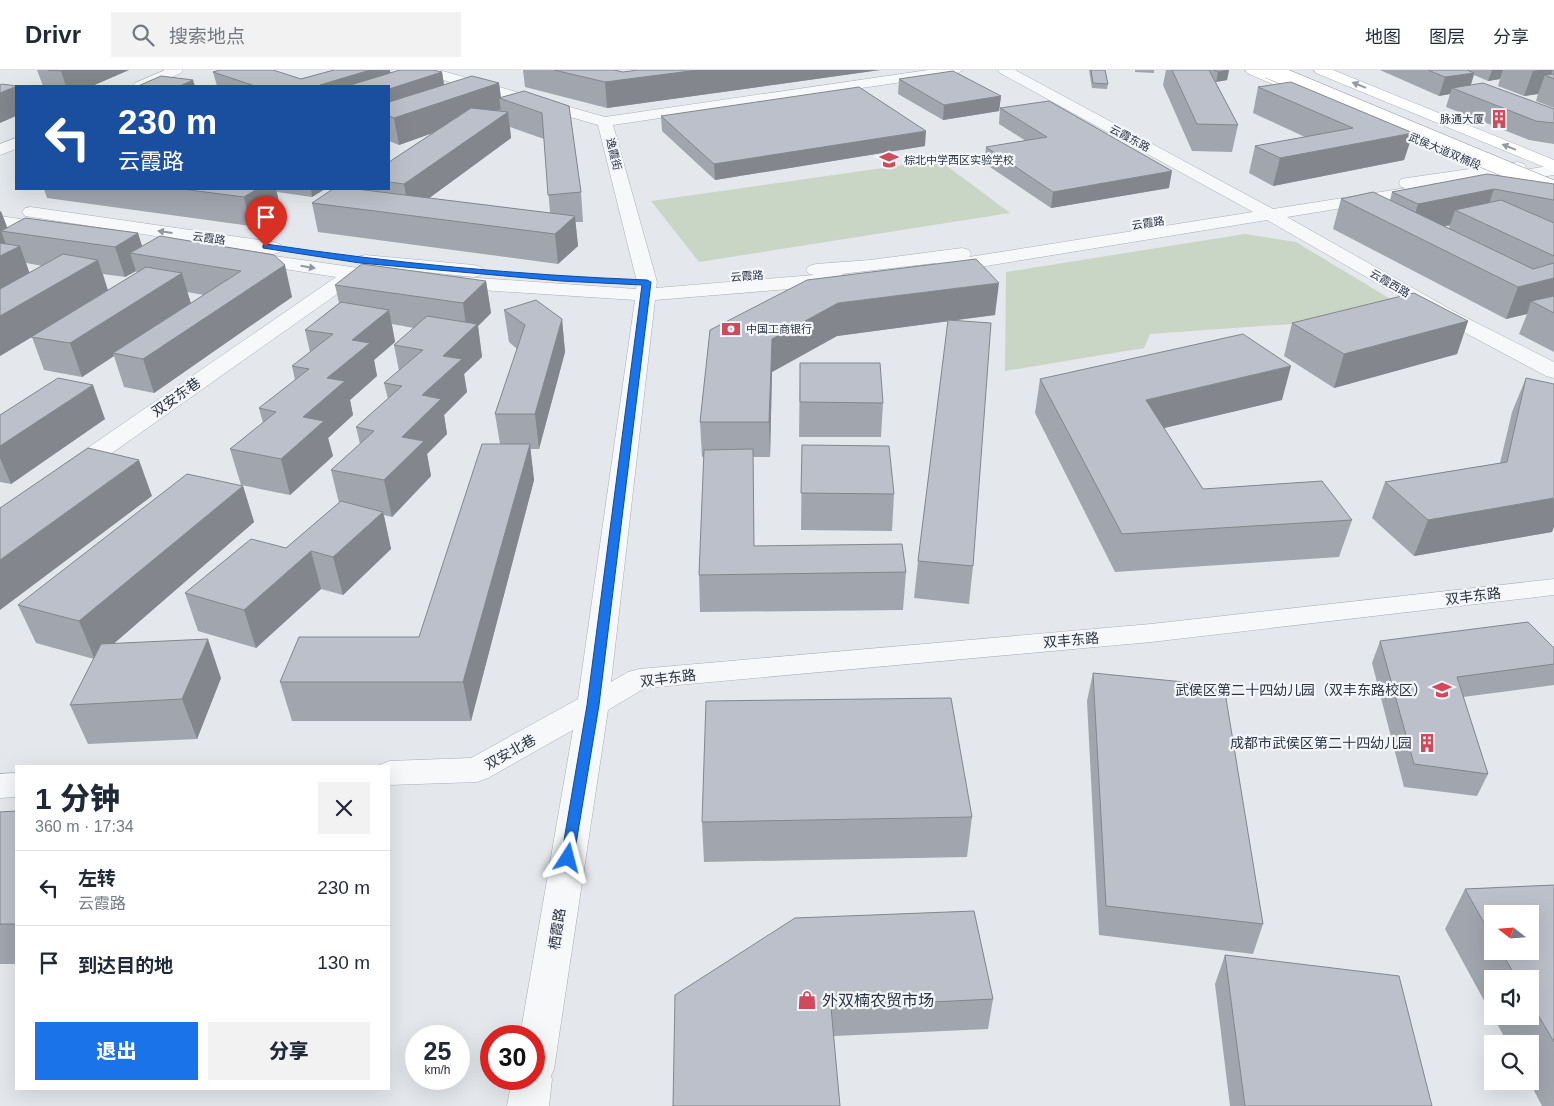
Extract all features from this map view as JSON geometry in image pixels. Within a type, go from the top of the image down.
[{"type":"main road","name":"武侯大道双楠段","points":[[1252,70],[1554,198]]},
{"type":"main road","points":[[1268,70],[1554,189]]},
{"type":"main road","points":[[1288,70],[1554,179]]},
{"type":"main road","points":[[1321,70],[1552,165]]},
{"type":"street","points":[[142,85],[176,70]]},
{"type":"street","name":"逸霞街","points":[[424,70],[605,122],[646,288]]},
{"type":"street","points":[[605,122],[956,70]]},
{"type":"street","name":"云霞东路","points":[[1004,70],[1262,210]]},
{"type":"street","points":[[0,150],[15,143]]},
{"type":"street","name":"云霞路","points":[[0,208],[360,260],[646,288],[870,266],[982,251],[1552,165]]},
{"type":"street","name":"云霞西路","points":[[1262,210],[1450,317],[1554,371]]},
{"type":"street","points":[[0,221],[353,274],[550,290],[646,288]]},
{"type":"street","name":"双安东巷","points":[[49,486],[353,274]]},
{"type":"street","name":"栖霞路","points":[[541,1025],[593,705],[646,288]]},
{"type":"street","name":"双丰东路","points":[[593,705],[639,679],[1151,633],[1554,587]]},
{"type":"street","name":"双安北巷","points":[[390,773],[477,770],[593,705]]},
{"type":"street","points":[[0,786],[15,785]]},
{"type":"street","points":[[528,1106],[530,1090]]},
{"type":"green space","points":[[939,160],[1010,213],[699,262],[651,201]]},
{"type":"green space","points":[[1245,234],[1296,242],[1417,315],[1150,334],[1144,348],[1005,371],[1006,272]]},
{"type":"building","points":[[220,70],[273,70],[301,79],[334,70],[370,70],[320,85],[252,85],[213,72]]},
{"type":"building","points":[[400,70],[433,70],[442,72],[390,89],[390,85],[350,85]]},
{"type":"building","points":[[554,70],[614,70],[623,72],[638,70],[698,70],[605,82]]},
{"type":"building","points":[[1091,70],[1105,70],[1108,84],[1093,83]]},
{"type":"building","points":[[1172,70],[1209,70],[1238,125],[1197,124]]},
{"type":"building","points":[[1428,70],[1467,70],[1474,73],[1445,77]]},
{"type":"building","points":[[953,71],[1001,96],[944,105],[899,79]]},
{"type":"building","points":[[1554,74],[1554,79],[1545,75]]},
{"type":"building","points":[[161,76],[193,80],[182,85],[140,85]]},
{"type":"building","points":[[472,76],[499,83],[394,118],[390,116],[390,102]]},
{"type":"building","points":[[1291,82],[1413,133],[1280,158],[1255,146],[1353,128],[1258,87]]},
{"type":"building","points":[[1483,83],[1554,109],[1554,123],[1536,121],[1452,88]]},
{"type":"building","points":[[1,84],[15,87],[0,93]]},
{"type":"building","points":[[859,87],[926,131],[714,164],[661,116]]},
{"type":"building","points":[[524,91],[569,106],[581,192],[548,195],[542,113],[499,98]]},
{"type":"building","points":[[1049,101],[1172,171],[1053,192],[986,147],[1047,137],[1000,108]]},
{"type":"building","points":[[471,108],[508,112],[404,184],[390,182],[390,161]]},
{"type":"building","points":[[1487,174],[1554,184],[1554,200],[1494,189],[1418,204],[1392,192]]},
{"type":"building","points":[[190,190],[255,190],[244,197]]},
{"type":"building","points":[[332,190],[364,190],[575,216],[555,234],[312,203]]},
{"type":"building","points":[[1373,192],[1533,269],[1554,263],[1554,278],[1518,287],[1341,199]]},
{"type":"building","points":[[1501,200],[1554,223],[1554,256],[1455,210]]},
{"type":"building","points":[[25,218],[138,233],[115,247],[1,231]]},
{"type":"building","points":[[160,236],[274,255],[285,265],[143,359],[113,353],[241,271],[130,253]]},
{"type":"building","points":[[0,243],[20,246],[0,256]]},
{"type":"building","points":[[63,254],[98,260],[0,316],[0,289]]},
{"type":"building","points":[[976,259],[999,283],[838,303],[772,339],[769,422],[700,422],[710,330],[807,280]]},
{"type":"building","points":[[362,264],[486,281],[463,303],[335,285]]},
{"type":"building","points":[[146,267],[182,273],[70,343],[31,337]]},
{"type":"building","points":[[1414,293],[1468,321],[1344,354],[1292,323]]},
{"type":"building","points":[[1554,296],[1554,313],[1531,301]]},
{"type":"building","points":[[536,300],[562,319],[535,414],[495,414],[525,325],[504,310]]},
{"type":"building","points":[[341,302],[389,310],[352,340],[370,343],[327,378],[345,381],[303,417],[324,421],[281,459],[230,449],[276,412],[259,408],[309,369],[292,366],[333,334],[305,330]]},
{"type":"building","points":[[427,316],[477,324],[443,356],[462,359],[422,395],[441,399],[402,437],[424,441],[384,480],[331,470],[374,431],[356,427],[402,386],[384,383],[423,350],[394,345]]},
{"type":"building","points":[[948,320],[991,323],[973,566],[918,561]]},
{"type":"building","points":[[1243,334],[1291,366],[1146,400],[1203,489],[1322,481],[1352,520],[1122,534],[1040,379]]},
{"type":"building","points":[[800,363],[880,363],[883,403],[800,402]]},
{"type":"building","points":[[58,378],[93,385],[0,446],[0,415]]},
{"type":"building","points":[[1526,378],[1554,384],[1554,498],[1428,520],[1385,482],[1507,462]]},
{"type":"building","points":[[482,444],[530,444],[463,682],[280,682],[299,637],[419,637]]},
{"type":"building","points":[[802,445],[889,446],[894,494],[801,493]]},
{"type":"building","points":[[88,448],[139,460],[0,560],[0,508]]},
{"type":"building","points":[[753,449],[754,546],[902,544],[906,572],[699,575],[704,450]]},
{"type":"building","points":[[187,474],[243,486],[79,621],[18,605]]},
{"type":"building","points":[[341,501],[383,512],[333,557],[311,551],[244,610],[185,593],[251,539],[286,548]]},
{"type":"building","name":"成都市武侯区第二十四幼儿园","points":[[1528,622],[1554,648],[1554,664],[1457,677],[1488,774],[1414,764],[1380,641]]},
{"type":"building","points":[[208,639],[182,699],[70,705],[101,644]]},
{"type":"building","points":[[1093,673],[1224,686],[1263,924],[1106,906]]},
{"type":"building","points":[[951,698],[972,817],[702,822],[706,701]]},
{"type":"building","points":[[15,811],[15,924],[0,924],[0,812]]},
{"type":"building","points":[[1554,885],[1554,1042],[1539,1016],[1539,970],[1512,970],[1506,960],[1539,960],[1539,905],[1484,905],[1484,923],[1465,889]]},
{"type":"building","points":[[974,911],[993,999],[831,1007],[840,1106],[673,1106],[675,995],[795,918]]},
{"type":"building","points":[[1225,955],[1399,976],[1432,1106],[1245,1106]]},
{"type":"place","name":"脉通大厦","points":[[1499,119]]},
{"type":"place","name":"棕北中学西区实验学校","points":[[889,160]]},
{"type":"place","name":"中国工商银行","points":[[731,329]]},
{"type":"place","name":"武侯区第二十四幼儿园（双丰东路校区）","points":[[1442,690]]},
{"type":"place","name":"成都市武侯区第二十四幼儿园","points":[[1427,743]]},
{"type":"place","name":"外双楠农贸市场","points":[[807,1000]]},
{"type":"route","points":[[266,247],[360,260],[561,279],[647,282],[593,705],[568,858]]}]
